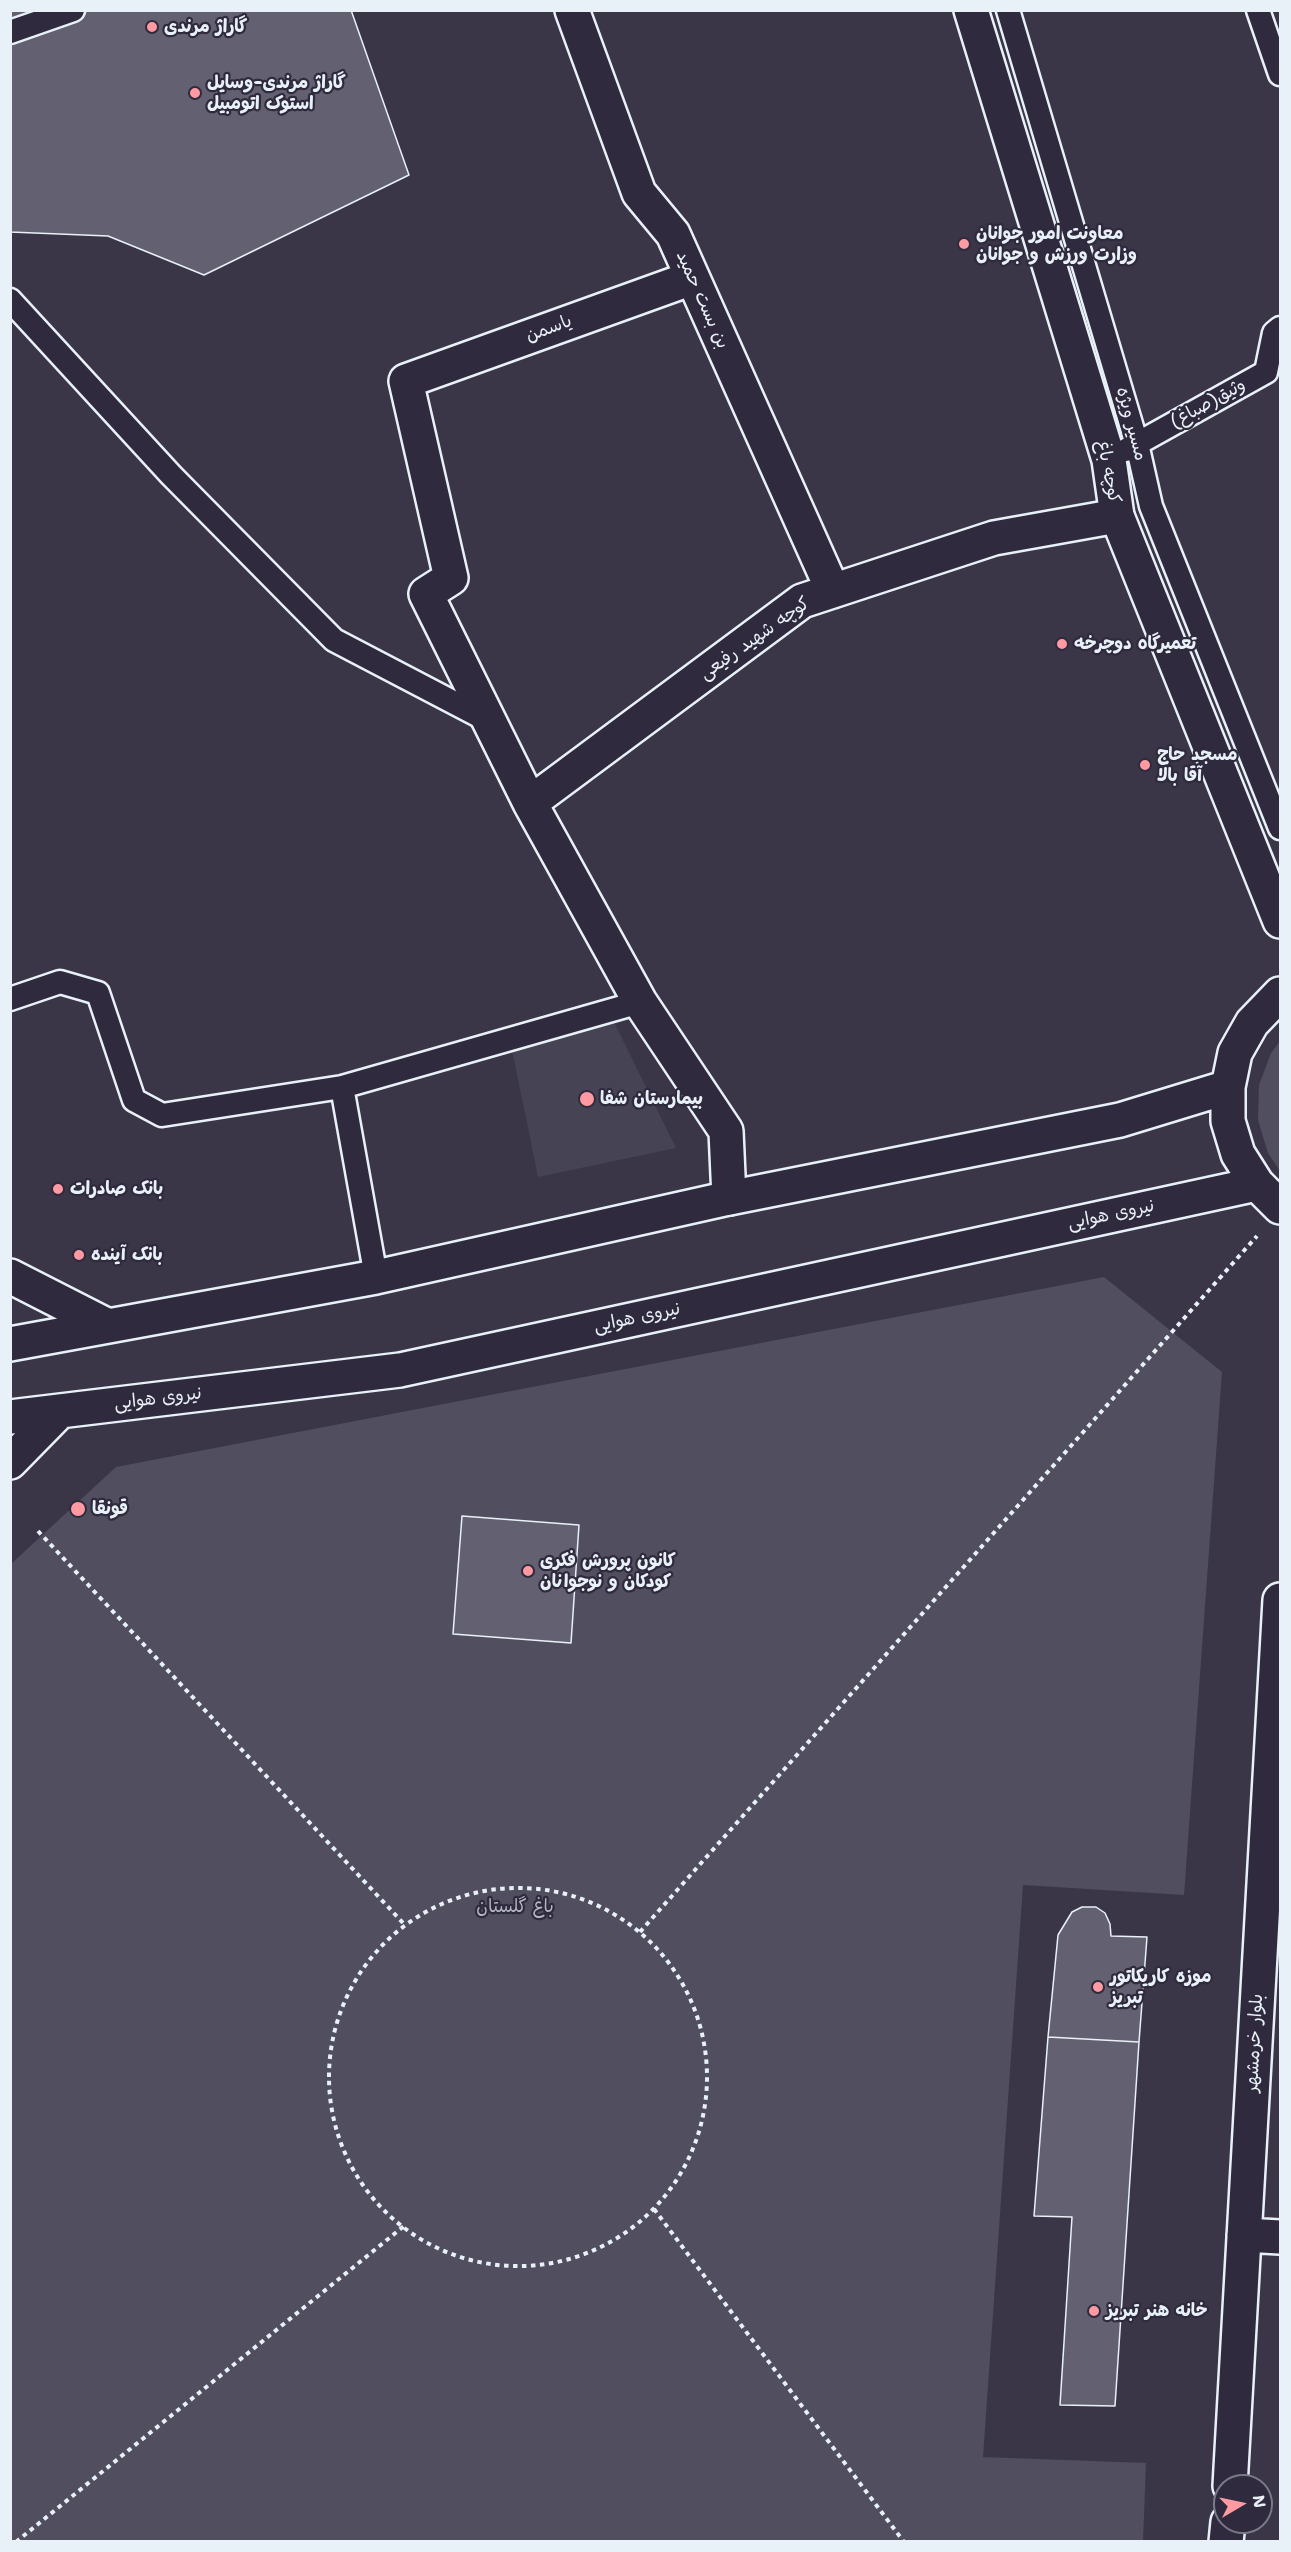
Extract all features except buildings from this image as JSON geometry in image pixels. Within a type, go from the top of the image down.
[{"type":"main road","name":"بن بست حمید","points":[[572,10],[639,193],[673,234],[834,591]]},
{"type":"main road","name":"کوچه باغ","points":[[971,10],[1108,459],[1117,516],[1281,921]]},
{"type":"main road","name":"یاسمن","points":[[489,721],[426,594],[451,578],[406,381],[692,278]]},
{"type":"main road","name":"کوچه شهید رفیعی","points":[[530,803],[802,601],[994,538],[1117,516]]},
{"type":"main road","points":[[489,721],[530,803],[640,1002],[726,1131],[729,1198]]},
{"type":"main road","points":[[1273,1217],[1257,1184],[1238,1155],[1228,1121],[1228,1087],[1235,1053],[1252,1023],[1281,994]]},
{"type":"main road","points":[[10,1344],[376,1276],[729,1198],[1120,1120],[1228,1087]]},
{"type":"main road","name":"نیروی هوایی","points":[[10,1417],[400,1370],[1257,1184]]},
{"type":"main road","points":[[10,1276],[108,1326]]},
{"type":"main road","points":[[10,1461],[60,1411]]},
{"type":"main road","name":"بلوار خرمشهر","points":[[1231,2474],[1281,1600]]},
{"type":"main road","points":[[1244,2235],[1281,2237]]},
{"type":"lane","points":[[10,32],[73,10]]},
{"type":"lane","name":"مسیر ویژه","points":[[1008,10],[1137,444],[1151,506],[1281,828]]},
{"type":"lane","points":[[1258,10],[1281,74]]},
{"type":"lane","points":[[10,300],[171,475],[334,640],[489,721]]},
{"type":"lane","name":"وثیق(صباغ)","points":[[1108,459],[1266,372],[1274,333],[1281,328]]},
{"type":"lane","points":[[10,999],[60,982],[98,993],[134,1100],[162,1115],[342,1088],[640,1002]]},
{"type":"lane","points":[[342,1088],[376,1276]]},
{"type":"path","points":[[640,1932],[1273,1217]]},
{"type":"path","points":[[38,1531],[404,1924]]},
{"type":"path","points":[[524,1886],[586,1899],[640,1932],[682,1980],[704,2038],[706,2099],[690,2159],[654,2209],[605,2246],[547,2265],[485,2265],[428,2245],[379,2207],[344,2154],[328,2092],[334,2028],[360,1970],[404,1924],[461,1895],[524,1886]]},
{"type":"path","points":[[654,2209],[904,2541]]},
{"type":"path","points":[[16,2541],[404,2226]]},
{"type":"shaded area","name":"بیمارستان شفا","points":[[613,1020],[676,1148],[538,1177],[512,1050]]},
{"type":"green space","points":[[1280,1041],[1280,1171],[1268,1153],[1258,1120],[1259,1085],[1271,1053]]},
{"type":"green space","name":"باغ گلستان","points":[[1104,1277],[1222,1372],[1184,1895],[1023,1885],[983,2457],[1146,2463],[1143,2541],[11,2542],[11,1564],[116,1467]]},
{"type":"place","name":"گاراژ مرندی","points":[[152,27]]},
{"type":"place","name":"گاراژ مرندی-وسایل استوک اتومبیل","points":[[195,93]]},
{"type":"place","name":"معاونت امور جوانان وزارت ورزش و جوانان","points":[[964,244]]},
{"type":"place","name":"تعمیرگاه دوچرخه","points":[[1062,644]]},
{"type":"place","name":"مسجد حاج آقا بالا","points":[[1145,765]]},
{"type":"place","name":"بیمارستان شفا","points":[[587,1099]]},
{"type":"place","name":"بانک صادرات","points":[[58,1189]]},
{"type":"place","name":"بانک آینده","points":[[79,1255]]},
{"type":"place","name":"قونقا","points":[[78,1509]]},
{"type":"place","name":"کانون پرورش فکری کودکان و نوجوانان","points":[[528,1571]]},
{"type":"place","name":"موزه کاریکاتور تبریز","points":[[1098,1987]]},
{"type":"place","name":"خانه هنر تبریز","points":[[1094,2311]]}]
